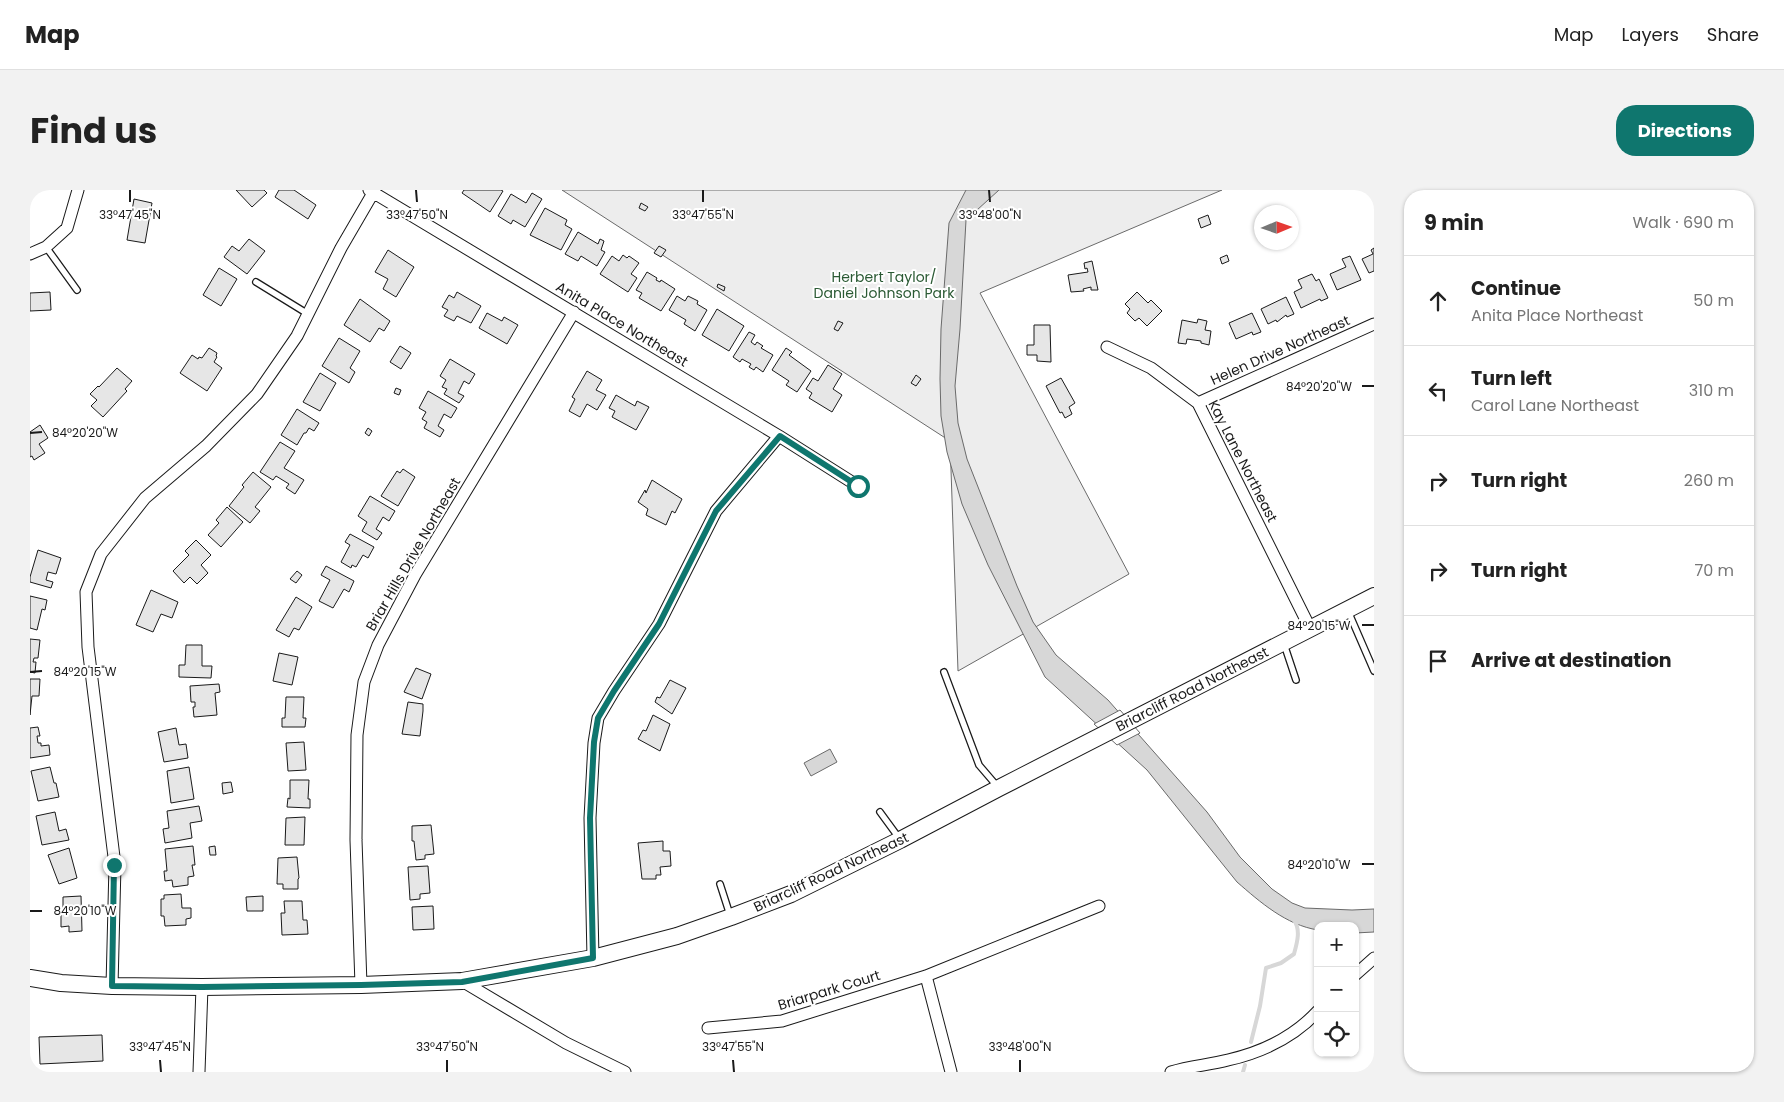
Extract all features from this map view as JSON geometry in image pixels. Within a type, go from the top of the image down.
[{"type":"main road","name":"Briarcliff Road Northeast","points":[[30,978],[61,983],[112,986],[202,987],[462,982],[593,958],[676,936],[790,894],[900,840],[1374,596]]},
{"type":"street","points":[[30,254],[46,247],[67,228],[78,190]]},
{"type":"street","points":[[112,986],[114,865],[88,647],[86,592],[101,554],[145,498],[206,446],[257,394],[297,336],[371,192]]},
{"type":"street","name":"Anita Place Northeast","points":[[371,192],[780,436],[858,486]]},
{"type":"street","name":"Briar Hills Drive Northeast","points":[[361,985],[356,840],[357,744],[364,682],[378,645],[415,575],[574,312]]},
{"type":"street","name":"Helen Drive Northeast","points":[[1198,403],[1374,324]]},
{"type":"street","name":"Kay Lane Northeast","points":[[1107,347],[1151,368],[1198,403],[1310,628]]},
{"type":"street","points":[[593,958],[590,818],[594,742],[598,718],[659,624],[716,511],[780,436]]},
{"type":"street","name":"Briarpark Court","points":[[708,1028],[782,1021],[926,976],[1099,906]]},
{"type":"street","points":[[1359,971],[1374,958]]},
{"type":"street","points":[[926,976],[950,1072]]},
{"type":"street","points":[[462,982],[566,1043],[625,1072]]},
{"type":"street","points":[[198,1072],[202,987]]},
{"type":"street","points":[[1172,1072],[1188,1067],[1229,1060],[1277,1043],[1304,1026],[1317,1012]]},
{"type":"lane","points":[[46,247],[77,290]]},
{"type":"lane","points":[[256,282],[308,314]]},
{"type":"lane","points":[[1348,611],[1374,670]]},
{"type":"lane","points":[[1284,642],[1296,680]]},
{"type":"lane","points":[[944,672],[979,764],[999,788]]},
{"type":"lane","points":[[880,812],[900,840]]},
{"type":"lane","points":[[720,884],[731,917]]},
{"type":"shaded area","name":"Herbert Taylor/ Daniel Johnson Park","points":[[562,190],[1222,190],[980,293],[1129,574],[958,671],[950,441]]},
{"type":"shaded area","points":[[966,190],[999,190],[966,220],[955,386],[958,423],[967,459],[1033,622],[1056,655],[1108,700],[1207,812],[1240,857],[1272,889],[1292,903],[1305,908],[1374,909],[1374,932],[1359,933],[1359,922],[1314,922],[1314,929],[1284,918],[1264,905],[1237,882],[1147,770],[1045,677],[988,565],[962,504],[947,452],[941,416],[940,379],[941,329],[949,223]]},
{"type":"shaded area","points":[[830,749],[837,762],[811,776],[804,763]]},
{"type":"pier","points":[[1120,710],[1140,733],[1117,745],[1094,724]]},
{"type":"building","points":[[236,190],[264,190],[267,193],[252,207]]},
{"type":"building","points":[[279,190],[294,190],[316,205],[308,219],[275,197]]},
{"type":"building","points":[[464,190],[503,191],[490,212],[462,193]]},
{"type":"building","points":[[532,193],[542,199],[525,227],[513,220],[511,224],[498,216],[511,194],[526,203]]},
{"type":"building","points":[[134,199],[152,203],[145,243],[127,240]]},
{"type":"building","points":[[641,203],[648,207],[645,211],[639,208]]},
{"type":"building","points":[[545,208],[567,220],[565,225],[572,229],[561,250],[530,235]]},
{"type":"building","points":[[1208,215],[1211,224],[1201,228],[1198,219]]},
{"type":"building","points":[[578,232],[598,244],[600,239],[604,241],[601,250],[605,252],[597,266],[581,256],[578,261],[565,254]]},
{"type":"building","points":[[249,239],[265,251],[247,274],[224,257],[232,246],[239,251]]},
{"type":"building","points":[[659,246],[666,250],[661,257],[654,253]]},
{"type":"building","points":[[1374,248],[1374,271],[1369,273],[1362,259],[1373,254],[1371,250]]},
{"type":"building","points":[[388,250],[414,267],[396,297],[383,289],[388,279],[375,272]]},
{"type":"building","points":[[623,255],[627,258],[629,256],[639,263],[631,274],[637,278],[628,292],[600,274],[612,256],[619,261]]},
{"type":"building","points":[[1227,255],[1229,261],[1222,264],[1220,258]]},
{"type":"building","points":[[1350,256],[1361,280],[1337,290],[1330,274],[1346,267],[1342,259]]},
{"type":"building","points":[[1092,261],[1098,290],[1091,290],[1091,287],[1083,289],[1084,291],[1071,292],[1068,275],[1088,272],[1087,268],[1085,269],[1084,263]]},
{"type":"building","points":[[219,268],[237,279],[221,306],[203,295]]},
{"type":"building","points":[[647,272],[657,278],[656,280],[660,282],[661,280],[675,289],[661,311],[639,298],[642,293],[636,290]]},
{"type":"building","points":[[1312,274],[1316,281],[1319,279],[1328,298],[1321,301],[1320,299],[1301,308],[1294,292],[1302,288],[1298,280]]},
{"type":"building","points":[[718,284],[725,287],[724,291],[717,287]]},
{"type":"building","points":[[50,292],[51,310],[30,311],[30,293]]},
{"type":"building","points":[[457,292],[481,306],[471,323],[457,316],[454,321],[444,316],[448,310],[442,307],[449,295],[454,298]]},
{"type":"building","points":[[1137,292],[1148,303],[1151,300],[1162,311],[1147,326],[1139,318],[1135,321],[1127,313],[1130,309],[1125,304]]},
{"type":"building","points":[[677,296],[685,301],[688,296],[698,301],[697,304],[707,310],[695,331],[684,324],[686,320],[669,310]]},
{"type":"building","points":[[1286,297],[1294,314],[1287,317],[1286,315],[1277,322],[1276,320],[1268,324],[1261,309]]},
{"type":"building","points":[[360,299],[390,321],[384,331],[379,328],[370,342],[344,325]]},
{"type":"building","points":[[717,309],[744,326],[729,351],[702,335]]},
{"type":"building","points":[[487,313],[502,321],[504,317],[518,325],[507,344],[479,328]]},
{"type":"building","points":[[1252,313],[1261,332],[1253,335],[1252,332],[1236,339],[1229,323]]},
{"type":"building","points":[[1198,319],[1207,321],[1205,330],[1211,331],[1209,345],[1201,343],[1201,341],[1187,339],[1186,344],[1178,343],[1182,320],[1197,323]]},
{"type":"building","points":[[838,321],[843,323],[838,331],[834,329]]},
{"type":"building","points":[[1034,325],[1050,325],[1051,362],[1037,361],[1037,355],[1027,355],[1027,345],[1034,345]]},
{"type":"building","points":[[749,332],[755,335],[751,342],[755,345],[757,342],[763,346],[761,348],[773,355],[763,372],[756,367],[754,370],[749,367],[751,364],[742,359],[740,362],[733,357]]},
{"type":"building","points":[[339,338],[360,351],[350,368],[355,372],[349,383],[322,366]]},
{"type":"building","points":[[400,346],[411,353],[401,369],[390,362]]},
{"type":"building","points":[[209,348],[217,353],[214,362],[222,368],[207,391],[180,373],[192,355],[198,359],[199,357],[202,358]]},
{"type":"building","points":[[786,348],[792,352],[789,355],[811,371],[797,392],[786,385],[789,381],[772,370]]},
{"type":"building","points":[[450,359],[475,374],[469,384],[464,381],[458,393],[464,396],[459,403],[444,394],[447,389],[442,387],[446,380],[440,376]]},
{"type":"building","points":[[828,365],[842,374],[833,389],[842,395],[832,412],[809,398],[812,393],[806,389],[813,378],[818,381]]},
{"type":"building","points":[[117,368],[132,381],[125,389],[127,391],[103,417],[91,406],[97,400],[90,394]]},
{"type":"building","points":[[587,371],[602,380],[596,390],[606,395],[597,410],[587,404],[580,417],[569,411],[575,399],[572,397]]},
{"type":"building","points":[[320,373],[336,383],[320,411],[303,402]]},
{"type":"building","points":[[916,375],[921,379],[916,386],[911,383]]},
{"type":"building","points":[[1061,378],[1075,403],[1069,407],[1072,414],[1065,418],[1062,412],[1060,413],[1046,386]]},
{"type":"building","points":[[396,388],[401,390],[399,395],[394,393]]},
{"type":"building","points":[[428,391],[457,408],[451,418],[444,414],[438,426],[444,430],[440,437],[424,428],[427,422],[422,419],[426,412],[419,408]]},
{"type":"building","points":[[616,395],[635,406],[637,401],[649,407],[636,430],[612,417],[615,411],[609,408]]},
{"type":"building","points":[[297,409],[319,423],[314,431],[309,428],[304,433],[297,445],[281,435]]},
{"type":"building","points":[[40,425],[48,438],[39,444],[45,453],[34,460],[32,456],[30,457],[30,432]]},
{"type":"building","points":[[368,428],[372,431],[369,436],[365,433]]},
{"type":"building","points":[[280,442],[295,451],[284,468],[304,480],[295,494],[286,488],[289,484],[276,476],[273,480],[260,472]]},
{"type":"building","points":[[403,469],[415,477],[398,506],[381,496],[397,471],[400,473]]},
{"type":"building","points":[[253,472],[271,487],[255,507],[260,511],[250,523],[229,506]]},
{"type":"building","points":[[652,480],[682,499],[675,513],[672,511],[666,525],[646,515],[648,509],[638,502],[645,490],[646,493]]},
{"type":"building","points":[[370,496],[395,511],[389,521],[383,517],[376,529],[382,533],[377,540],[362,531],[367,522],[358,516]]},
{"type":"building","points":[[227,507],[243,522],[221,547],[208,535],[219,523],[216,520]]},
{"type":"building","points":[[350,534],[374,547],[368,558],[363,555],[356,567],[352,565],[351,568],[341,562],[350,545],[345,542]]},
{"type":"building","points":[[196,540],[211,555],[201,565],[208,573],[197,584],[190,577],[184,583],[173,571],[189,555],[185,551]]},
{"type":"building","points":[[38,550],[61,558],[56,574],[48,572],[46,580],[53,582],[51,588],[30,582]]},
{"type":"building","points":[[326,566],[354,581],[349,592],[344,589],[333,608],[319,601],[330,580],[321,575]]},
{"type":"building","points":[[297,571],[302,575],[296,583],[290,579]]},
{"type":"building","points":[[151,590],[178,602],[172,618],[161,614],[153,632],[136,625]]},
{"type":"building","points":[[30,596],[47,600],[45,610],[42,609],[37,630],[30,628]]},
{"type":"building","points":[[296,597],[312,607],[299,630],[294,628],[289,637],[276,630]]},
{"type":"building","points":[[30,639],[40,640],[38,658],[34,658],[33,662],[36,662],[35,673],[30,672]]},
{"type":"building","points":[[186,645],[202,645],[202,666],[212,666],[211,678],[179,677],[179,665],[185,665]]},
{"type":"building","points":[[279,653],[298,657],[292,685],[273,681]]},
{"type":"building","points":[[416,668],[431,674],[422,699],[404,692]]},
{"type":"building","points":[[30,679],[40,679],[39,696],[32,696],[30,715]]},
{"type":"building","points":[[670,680],[686,688],[672,714],[655,702],[657,697],[660,698]]},
{"type":"building","points":[[219,684],[220,692],[215,693],[217,715],[194,717],[193,707],[195,707],[195,702],[191,702],[190,686]]},
{"type":"building","points":[[286,697],[304,697],[303,718],[306,718],[305,727],[282,727],[282,718],[285,718]]},
{"type":"building","points":[[408,702],[423,704],[420,736],[402,734]]},
{"type":"building","points":[[653,715],[670,724],[660,751],[638,739],[643,730],[646,731]]},
{"type":"building","points":[[38,727],[40,736],[37,736],[38,743],[41,743],[41,746],[49,745],[50,755],[30,758],[30,728]]},
{"type":"building","points":[[176,728],[179,745],[186,744],[188,758],[164,762],[158,732]]},
{"type":"building","points":[[304,742],[306,770],[288,771],[286,743]]},
{"type":"building","points":[[50,767],[59,797],[38,801],[31,771]]},
{"type":"building","points":[[189,767],[194,799],[171,803],[167,771]]},
{"type":"building","points":[[290,780],[309,780],[308,799],[310,799],[310,808],[287,807],[288,798],[290,799]]},
{"type":"building","points":[[231,782],[233,792],[223,794],[222,783]]},
{"type":"building","points":[[199,806],[202,821],[190,823],[192,838],[165,843],[163,829],[169,828],[167,811]]},
{"type":"building","points":[[55,812],[59,831],[66,829],[69,840],[42,845],[36,816]]},
{"type":"building","points":[[305,817],[304,845],[285,845],[286,818]]},
{"type":"building","points":[[431,825],[434,854],[425,855],[425,859],[416,860],[414,841],[412,841],[412,826]]},
{"type":"building","points":[[663,841],[663,851],[670,851],[671,866],[660,867],[661,875],[656,875],[656,879],[642,879],[638,843]]},
{"type":"building","points":[[193,846],[195,865],[192,865],[194,876],[188,877],[188,885],[173,887],[172,880],[165,881],[164,871],[167,871],[165,849]]},
{"type":"building","points":[[215,846],[216,855],[210,855],[209,847]]},
{"type":"building","points":[[69,848],[77,878],[59,884],[48,855]]},
{"type":"building","points":[[297,857],[298,889],[283,889],[283,884],[277,884],[278,858]]},
{"type":"building","points":[[428,866],[430,893],[420,894],[420,899],[410,900],[408,867]]},
{"type":"building","points":[[181,894],[182,908],[191,908],[191,918],[186,919],[186,925],[165,926],[164,916],[161,916],[161,899],[164,899],[164,895]]},
{"type":"building","points":[[81,896],[82,931],[69,932],[69,926],[61,927],[63,897]]},
{"type":"building","points":[[263,896],[263,911],[247,911],[246,897]]},
{"type":"building","points":[[284,901],[302,901],[303,920],[307,920],[308,934],[282,935],[281,913],[285,913]]},
{"type":"building","points":[[433,906],[434,929],[413,930],[412,907]]},
{"type":"building","points":[[102,1035],[103,1061],[40,1064],[39,1037]]},
{"type":"waterway","points":[[1251,1042],[1260,1006],[1266,968],[1281,963],[1294,954],[1298,932],[1294,920]]},
{"type":"waterway","points":[[1243,1072],[1245,1065]]},
{"type":"route","points":[[114,865],[112,986],[202,987],[462,982],[593,958],[590,818],[594,742],[598,718],[659,624],[716,511],[780,436],[858,486]]}]
